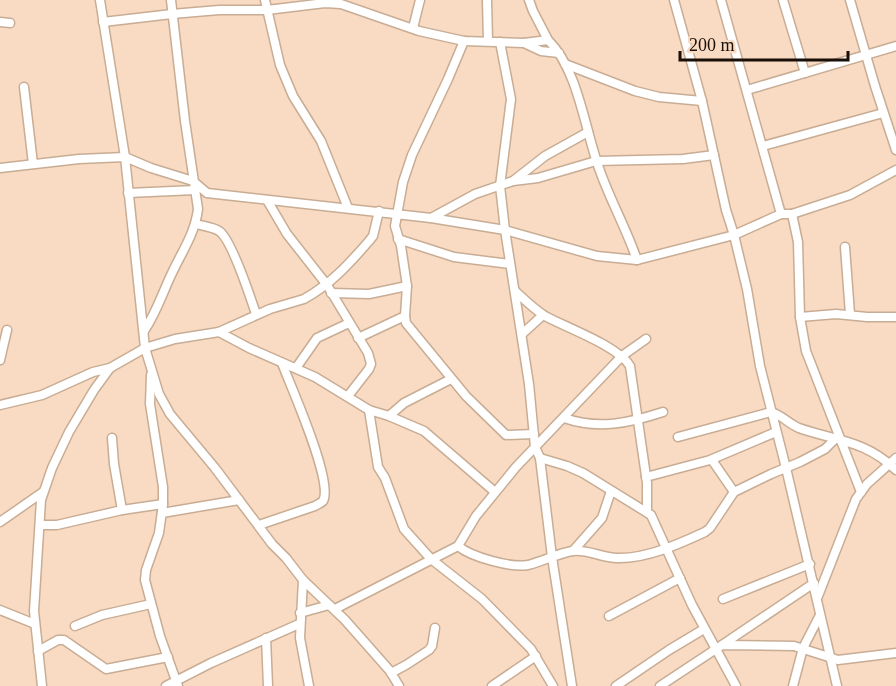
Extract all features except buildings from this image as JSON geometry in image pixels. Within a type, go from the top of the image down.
[{"type":"street","points":[[100,0],[125,157],[145,348],[154,395],[163,487],[163,508],[155,549],[145,575],[151,604],[178,683]]},
{"type":"street","points":[[144,332],[158,308],[172,272],[196,224],[197,200],[171,0]]},
{"type":"street","points":[[265,0],[280,65],[293,96],[321,141],[348,208]]},
{"type":"street","points":[[413,28],[420,0]]},
{"type":"street","points":[[487,0],[488,41]]},
{"type":"street","points":[[529,0],[532,11],[548,40],[565,64],[585,115],[596,161],[637,260]]},
{"type":"street","points":[[674,0],[702,101],[726,210],[747,289],[760,366],[810,564],[837,686]]},
{"type":"street","points":[[721,0],[781,214]]},
{"type":"street","points":[[783,0],[805,73]]},
{"type":"street","points":[[850,0],[896,150]]},
{"type":"street","points":[[103,22],[219,10],[267,10],[342,2],[413,28],[464,41],[524,43],[548,40]]},
{"type":"street","points":[[0,22],[10,23]]},
{"type":"street","points":[[464,41],[412,154],[396,213],[395,226],[407,286],[405,316],[411,331],[452,379],[506,435],[534,434]]},
{"type":"street","points":[[500,42],[511,99],[500,186],[522,334],[535,447],[540,458],[552,557],[572,686]]},
{"type":"street","points":[[524,43],[541,51],[559,53]]},
{"type":"street","points":[[747,90],[896,46]]},
{"type":"street","points":[[565,64],[635,91],[659,97],[702,101]]},
{"type":"street","points":[[24,87],[33,164]]},
{"type":"street","points":[[763,146],[883,113]]},
{"type":"street","points":[[513,181],[545,156],[588,132]]},
{"type":"street","points":[[431,218],[475,194],[513,181],[538,178],[596,161],[683,159],[714,155]]},
{"type":"street","points":[[0,168],[125,157],[207,193],[431,218],[505,230],[597,256],[637,260],[734,235],[781,214],[792,214],[850,195],[896,170]]},
{"type":"street","points":[[128,194],[194,186]]},
{"type":"street","points":[[267,200],[287,234],[307,256],[329,289],[368,353],[371,364],[348,396]]},
{"type":"street","points":[[329,289],[338,275],[373,236],[378,211]]},
{"type":"street","points":[[792,214],[798,242],[800,317],[807,351],[838,438],[861,492]]},
{"type":"street","points":[[196,224],[218,230],[224,236],[256,314]]},
{"type":"street","points":[[399,238],[454,257],[510,264]]},
{"type":"street","points":[[845,247],[850,314]]},
{"type":"street","points":[[0,405],[42,395],[93,372],[110,368],[145,348],[175,339],[219,332],[256,314],[329,289],[369,294],[407,286]]},
{"type":"street","points":[[515,291],[543,315],[622,356],[632,371],[646,477],[646,511]]},
{"type":"street","points":[[800,317],[850,314],[867,317],[896,317]]},
{"type":"street","points":[[522,334],[543,315]]},
{"type":"street","points":[[358,338],[405,316]]},
{"type":"street","points":[[296,368],[317,338],[349,323]]},
{"type":"street","points":[[0,360],[7,330]]},
{"type":"street","points":[[219,332],[296,368],[369,410],[424,431],[495,492]]},
{"type":"street","points":[[300,613],[332,607],[389,583],[458,546],[495,492],[535,447],[622,356],[646,339]]},
{"type":"street","points":[[259,525],[315,506],[324,498],[321,476],[309,430],[282,363]]},
{"type":"street","points":[[42,686],[35,624],[34,580],[41,500],[69,432],[110,368]]},
{"type":"street","points":[[389,416],[404,403],[452,379]]},
{"type":"street","points":[[154,395],[303,580],[332,607],[391,672],[399,686]]},
{"type":"street","points":[[369,410],[378,467],[387,482],[404,529],[430,559],[482,599],[531,649],[553,686]]},
{"type":"street","points":[[564,418],[600,425],[638,420],[663,412]]},
{"type":"street","points":[[678,437],[771,412],[797,427],[838,438],[875,453],[894,464],[867,484],[861,492],[850,513],[817,597]]},
{"type":"street","points":[[646,477],[712,460],[776,432]]},
{"type":"street","points":[[112,438],[122,510]]},
{"type":"street","points":[[458,546],[468,554],[503,563],[522,565],[573,551],[617,558],[639,556],[697,536],[710,528],[734,492],[825,449],[838,438]]},
{"type":"street","points":[[540,458],[573,469],[646,511],[656,522],[704,630],[719,646],[736,686]]},
{"type":"street","points":[[712,460],[734,492]]},
{"type":"street","points":[[573,551],[602,518],[611,491]]},
{"type":"street","points":[[0,522],[43,492]]},
{"type":"street","points":[[40,525],[57,525],[122,510],[239,500]]},
{"type":"street","points":[[723,599],[810,564]]},
{"type":"street","points":[[609,616],[680,579]]},
{"type":"street","points":[[303,580],[299,624],[309,686]]},
{"type":"street","points":[[660,686],[814,583]]},
{"type":"street","points":[[75,626],[102,615],[151,604]]},
{"type":"street","points":[[0,610],[35,624]]},
{"type":"street","points":[[794,686],[803,648],[820,615]]},
{"type":"street","points":[[166,686],[178,683],[266,638],[299,624]]},
{"type":"street","points":[[391,672],[429,650],[435,628]]},
{"type":"street","points":[[616,686],[704,630]]},
{"type":"street","points":[[266,638],[267,686]]},
{"type":"street","points":[[38,651],[58,640],[64,640],[106,669],[168,657]]},
{"type":"street","points":[[719,646],[803,648],[838,660],[896,652]]},
{"type":"street","points":[[492,686],[536,657]]}]
